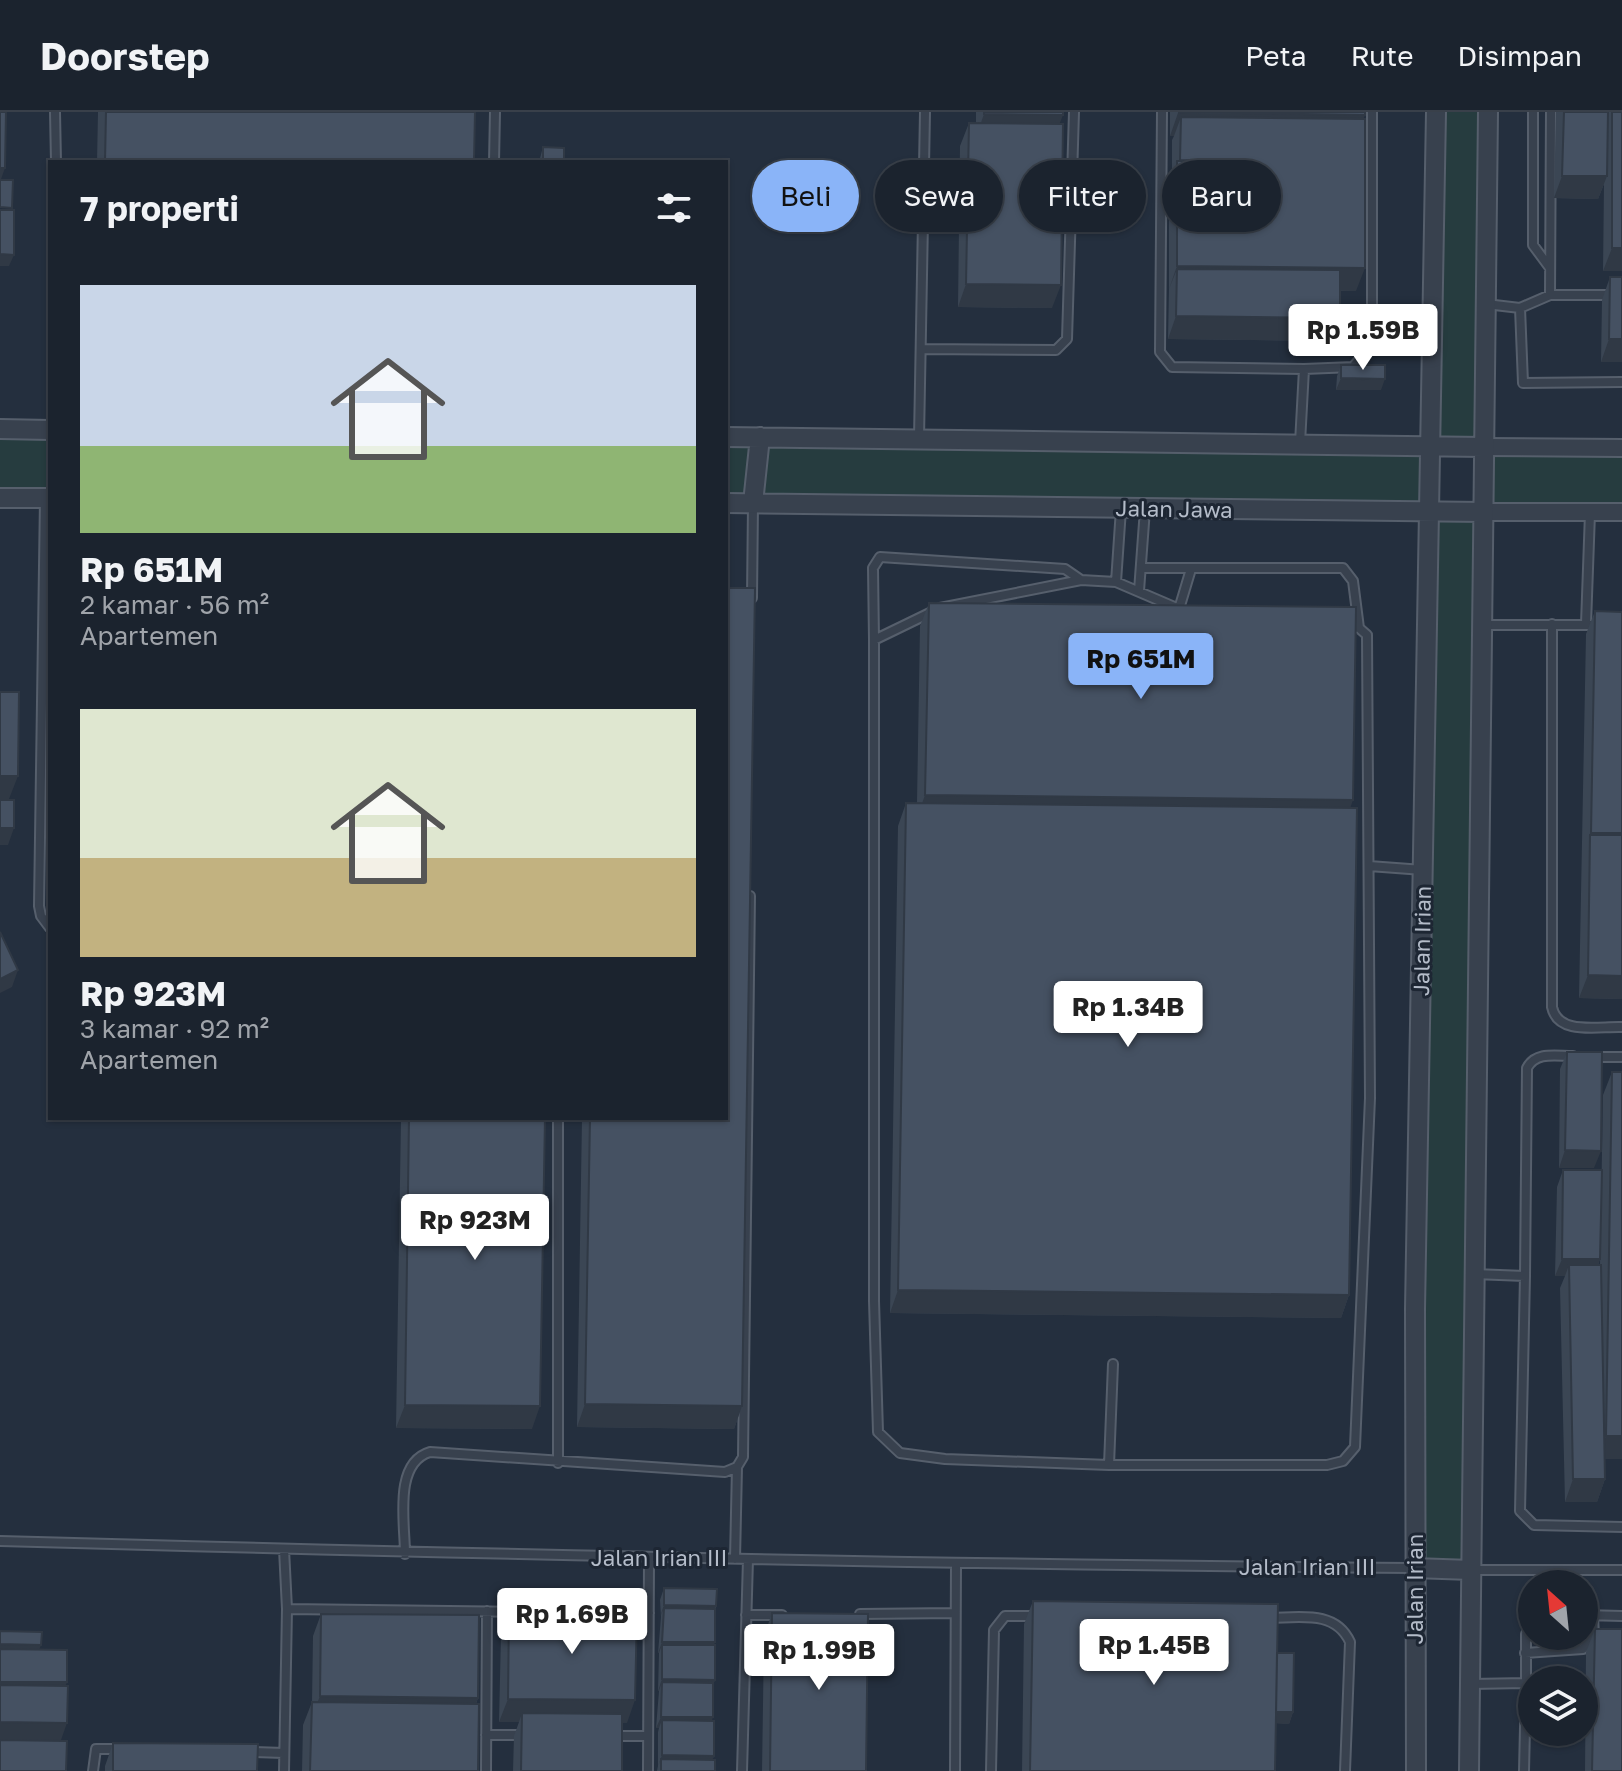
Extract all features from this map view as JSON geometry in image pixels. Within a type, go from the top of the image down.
[{"type":"street","name":"Jalan Irian","points":[[1416,1771],[1415,1277],[1436,112]]},
{"type":"street","points":[[1469,1771],[1488,112]]},
{"type":"street","points":[[0,429],[48,430]]},
{"type":"street","points":[[728,437],[1622,448]]},
{"type":"street","points":[[753,503],[760,437]]},
{"type":"street","points":[[0,498],[48,498]]},
{"type":"street","name":"Jalan Jawa","points":[[728,503],[1429,513],[1622,512]]},
{"type":"street","points":[[1414,1568],[1471,1570]]},
{"type":"lane","points":[[55,112],[56,160]]},
{"type":"lane","points":[[494,160],[495,112]]},
{"type":"lane","points":[[919,438],[925,112]]},
{"type":"lane","points":[[921,349],[1056,350],[1063,346],[1067,339],[1074,112]]},
{"type":"lane","points":[[1162,112],[1160,352],[1164,361],[1172,367],[1304,369],[1353,367],[1367,351],[1372,330],[1372,112]]},
{"type":"lane","points":[[1533,112],[1533,245],[1550,268]]},
{"type":"lane","points":[[1550,295],[1551,112]]},
{"type":"lane","points":[[1485,304],[1520,308],[1550,295],[1622,295]]},
{"type":"lane","points":[[1520,308],[1523,383],[1622,382]]},
{"type":"lane","points":[[1300,443],[1304,369]]},
{"type":"lane","points":[[48,498],[39,906],[41,916],[48,925]]},
{"type":"lane","points":[[752,607],[753,503]]},
{"type":"lane","points":[[1116,582],[1121,509]]},
{"type":"lane","points":[[1139,591],[1145,509]]},
{"type":"lane","points":[[1586,624],[1590,512]]},
{"type":"lane","points":[[874,640],[940,608],[1081,580],[1116,582],[1179,609],[1214,618],[1359,628],[1367,635],[1370,1098],[1355,1447],[1343,1461],[1327,1465],[1109,1465],[945,1459],[900,1453],[878,1432],[874,1301],[873,568],[880,557],[1065,569],[1081,580]]},
{"type":"lane","points":[[1142,568],[1343,568],[1353,581],[1359,628]]},
{"type":"lane","points":[[1179,609],[1191,569]]},
{"type":"lane","points":[[739,591],[752,591]]},
{"type":"lane","points":[[1552,624],[1553,1013],[1566,1026],[1622,1027]]},
{"type":"lane","points":[[1482,625],[1622,625]]},
{"type":"lane","points":[[1369,866],[1423,870]]},
{"type":"lane","points":[[735,1559],[737,1467],[743,1457],[744,1426],[751,877]]},
{"type":"lane","points":[[1622,1057],[1543,1056],[1528,1064],[1520,1511],[1534,1525],[1622,1527]]},
{"type":"lane","points":[[558,1120],[558,1463]]},
{"type":"lane","points":[[1474,1274],[1525,1276]]},
{"type":"lane","points":[[1109,1465],[1113,1364]]},
{"type":"lane","points":[[405,1554],[406,1474],[412,1462],[430,1452],[725,1472],[737,1467]]},
{"type":"lane","name":"Jalan Irian III","points":[[0,1541],[405,1554],[956,1565],[1414,1568]]},
{"type":"lane","points":[[284,1549],[287,1609],[284,1771]]},
{"type":"lane","points":[[648,1771],[649,1559]]},
{"type":"lane","points":[[742,1771],[748,1559]]},
{"type":"lane","points":[[955,1771],[956,1565]]},
{"type":"lane","points":[[1471,1570],[1622,1570]]},
{"type":"lane","points":[[287,1609],[531,1612]]},
{"type":"lane","points":[[486,1771],[487,1611]]},
{"type":"lane","points":[[619,1613],[649,1613]]},
{"type":"lane","points":[[851,1614],[955,1613]]},
{"type":"lane","points":[[746,1615],[791,1615]]},
{"type":"lane","points":[[991,1771],[994,1630],[997,1622],[1005,1616],[1053,1616]]},
{"type":"lane","points":[[1598,1616],[1622,1616]]},
{"type":"lane","points":[[1261,1618],[1324,1618],[1345,1632],[1350,1642],[1345,1771]]},
{"type":"lane","points":[[1525,1650],[1525,1666]]},
{"type":"lane","points":[[1525,1653],[1568,1650]]},
{"type":"lane","points":[[1470,1684],[1518,1683]]},
{"type":"lane","points":[[486,1735],[530,1735]]},
{"type":"lane","points":[[604,1736],[648,1736]]},
{"type":"lane","points":[[1524,1771],[1525,1746]]},
{"type":"lane","points":[[93,1771],[96,1749],[134,1749]]},
{"type":"lane","points":[[239,1752],[284,1753]]},
{"type":"green space","points":[[1436,112],[1488,112],[1484,446],[1622,448],[1622,514],[1484,512],[1471,1570],[1414,1568],[1429,514],[728,503],[728,437],[1430,445]],"holes":[[[1431,446],[1484,447],[1483,512],[1429,513]]]},
{"type":"green space","points":[[0,429],[48,430],[48,498],[0,498]]},
{"type":"building","points":[[0,112],[6,112],[5,168],[0,168]]},
{"type":"building","points":[[106,112],[475,112],[474,160],[105,160]]},
{"type":"building","points":[[1063,112],[1063,115],[984,114]]},
{"type":"building","points":[[1178,112],[1365,112],[1365,115]]},
{"type":"building","points":[[1564,112],[1608,112],[1607,176],[1562,176]]},
{"type":"building","points":[[1612,112],[1622,112],[1622,248],[1612,248]]},
{"type":"building","points":[[1181,117],[1365,119],[1365,268],[1177,266],[1177,232],[1281,232],[1281,160],[1180,160]]},
{"type":"building","points":[[969,123],[1063,124],[1063,160],[1019,160],[1019,232],[1062,232],[1061,285],[966,284],[967,232],[1003,232],[1003,160],[968,160]]},
{"type":"building","points":[[543,147],[564,148],[564,160],[543,160]]},
{"type":"building","points":[[0,180],[13,180],[12,208],[0,207]]},
{"type":"building","points":[[0,210],[14,210],[14,255],[0,254]]},
{"type":"building","points":[[1177,269],[1340,270],[1340,318],[1176,316]]},
{"type":"building","points":[[1610,277],[1622,277],[1622,339],[1609,339]]},
{"type":"building","points":[[1341,365],[1385,365],[1385,379],[1341,378]]},
{"type":"building","points":[[728,588],[755,588],[742,1406],[585,1404],[590,1120],[728,1120]]},
{"type":"building","points":[[929,603],[1356,607],[1353,800],[925,795]]},
{"type":"building","points":[[1595,611],[1622,612],[1622,833],[1591,833]]},
{"type":"building","points":[[0,692],[19,692],[18,776],[0,776]]},
{"type":"building","points":[[0,800],[14,800],[14,828],[0,828]]},
{"type":"building","points":[[906,803],[1357,808],[1349,1295],[898,1290]]},
{"type":"building","points":[[1590,835],[1622,835],[1622,976],[1588,975]]},
{"type":"building","points":[[0,932],[18,970],[0,979]]},
{"type":"building","points":[[1567,1052],[1602,1052],[1601,1151],[1565,1150]]},
{"type":"building","points":[[1612,1072],[1622,1072],[1622,1436],[1606,1436]]},
{"type":"building","points":[[409,1120],[545,1120],[540,1406],[405,1405]]},
{"type":"building","points":[[1563,1170],[1602,1170],[1600,1259],[1562,1259]]},
{"type":"building","points":[[1569,1265],[1601,1265],[1605,1479],[1573,1479]]},
{"type":"building","points":[[664,1588],[717,1589],[716,1606],[664,1605]]},
{"type":"building","points":[[1033,1601],[1278,1604],[1275,1771],[1030,1771]]},
{"type":"building","points":[[664,1608],[715,1609],[715,1642],[662,1642]]},
{"type":"building","points":[[509,1611],[637,1613],[635,1700],[508,1699]]},
{"type":"building","points":[[772,1613],[868,1614],[866,1771],[770,1771]]},
{"type":"building","points":[[321,1614],[479,1615],[478,1698],[320,1696]]},
{"type":"building","points":[[1598,1629],[1622,1629],[1622,1771],[1592,1771],[1593,1746],[1598,1746],[1598,1666],[1594,1666]]},
{"type":"building","points":[[0,1631],[42,1632],[41,1645],[0,1644]]},
{"type":"building","points":[[662,1645],[715,1645],[715,1680],[662,1679]]},
{"type":"building","points":[[0,1649],[67,1650],[67,1682],[0,1682]]},
{"type":"building","points":[[1277,1653],[1294,1653],[1293,1712],[1276,1712]]},
{"type":"building","points":[[662,1682],[713,1683],[713,1717],[661,1717]]},
{"type":"building","points":[[0,1685],[68,1686],[67,1723],[0,1722]]},
{"type":"building","points":[[312,1702],[479,1704],[478,1771],[310,1771]]},
{"type":"building","points":[[522,1713],[622,1714],[622,1771],[521,1771]]},
{"type":"building","points":[[662,1720],[714,1721],[714,1756],[662,1755]]},
{"type":"building","points":[[0,1740],[67,1741],[66,1771],[0,1771]]},
{"type":"building","points":[[113,1743],[258,1744],[257,1771],[113,1771]]},
{"type":"building","points":[[661,1759],[715,1760],[715,1771],[661,1771]]}]
